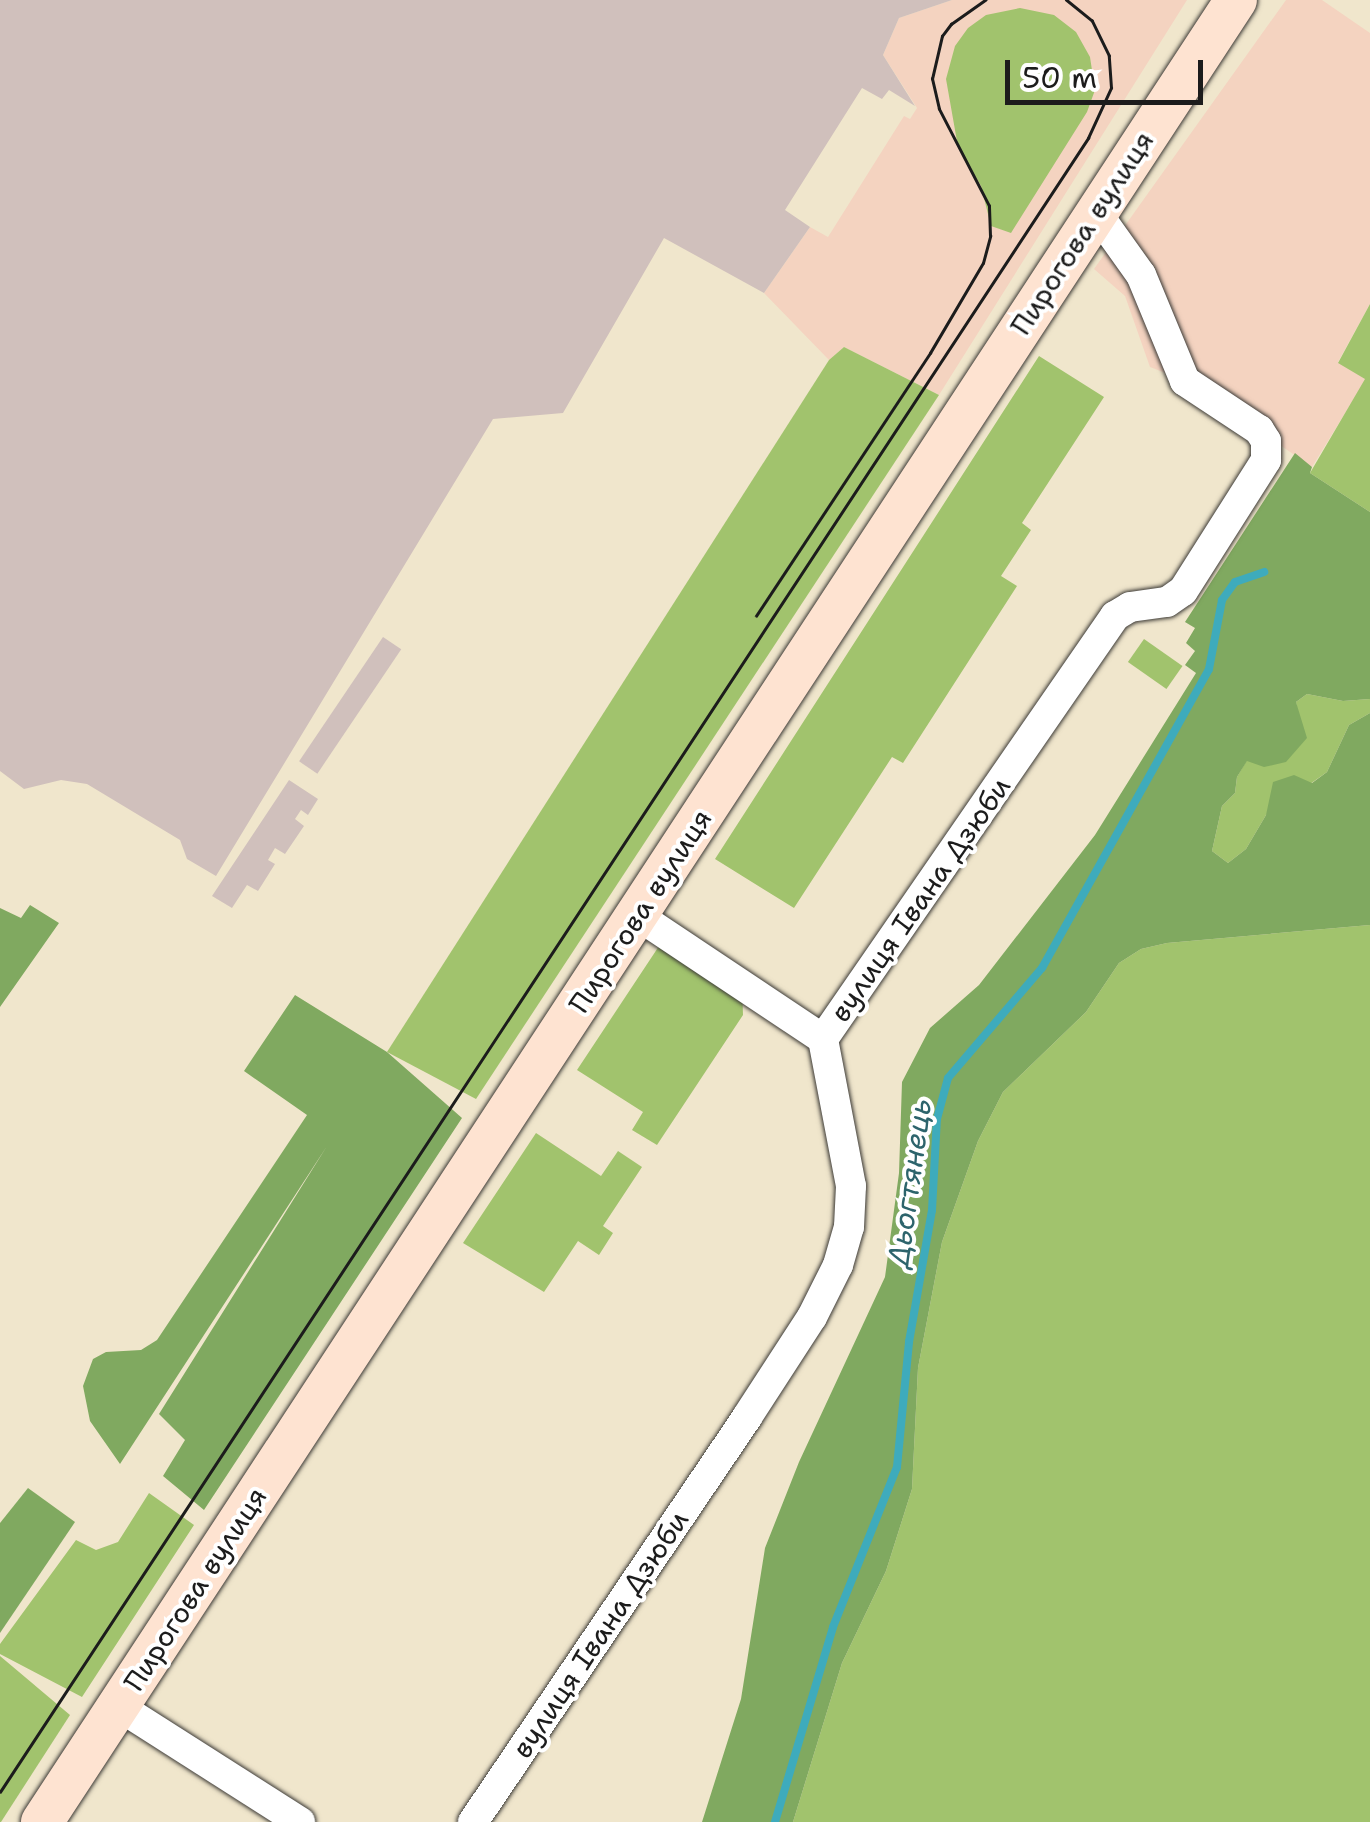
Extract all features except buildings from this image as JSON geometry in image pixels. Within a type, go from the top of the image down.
[{"type":"main road","name":"Пирогова вулиця","points":[[42,1822],[1236,0]]},
{"type":"street","name":"вулиця Івана Дзюби","points":[[473,1822],[748,1418],[812,1317],[838,1265],[849,1227],[850,1186],[823,1039],[1115,616],[1130,607],[1167,602],[1183,591],[1266,460],[1266,441],[1259,430],[1186,380],[1141,275],[1096,212]]},
{"type":"street","points":[[636,916],[823,1039]]},
{"type":"street","points":[[118,1706],[300,1822]]},
{"type":"shaded area","points":[[0,0],[952,0],[899,18],[883,55],[915,106],[889,90],[882,99],[862,88],[785,210],[810,227],[764,293],[664,238],[563,413],[493,419],[216,876],[187,859],[180,840],[87,784],[61,780],[24,789],[0,771]]},
{"type":"shaded area","points":[[952,0],[1187,0],[939,395],[844,347],[829,360],[764,293],[810,227],[828,237],[904,116],[910,119],[917,108],[883,55],[899,18]]},
{"type":"shaded area","points":[[1286,0],[1322,0],[1370,33],[1370,304],[1338,362],[1366,379],[1312,467],[1186,381],[1150,367],[1125,296],[1094,269]]},
{"type":"shaded area","points":[[383,637],[401,649],[317,774],[299,761]]},
{"type":"shaded area","points":[[289,780],[318,799],[308,815],[301,810],[295,819],[304,826],[285,854],[275,848],[268,860],[275,864],[258,891],[247,885],[232,908],[212,896]]},
{"type":"green space","points":[[1020,8],[1054,15],[1076,32],[1090,57],[1095,90],[1087,112],[1011,233],[991,226],[981,186],[958,147],[946,79],[955,46],[968,28],[986,15]]},
{"type":"green space","points":[[1370,304],[1370,512],[1310,473],[1365,379],[1338,363]]},
{"type":"green space","points":[[844,347],[939,395],[476,1099],[387,1052],[829,360]]},
{"type":"green space","points":[[1039,356],[1104,397],[1022,523],[1031,530],[1001,576],[1017,586],[903,763],[892,757],[794,908],[715,859]]},
{"type":"green space","points":[[1295,453],[1312,467],[1310,473],[1370,512],[1370,699],[1343,701],[1307,694],[1296,702],[1307,738],[1286,762],[1264,767],[1247,761],[1237,777],[1235,793],[1222,806],[1212,851],[1228,863],[1246,849],[1266,815],[1273,782],[1294,775],[1312,783],[1327,772],[1349,725],[1370,713],[1370,925],[1167,943],[1141,949],[1119,963],[1086,1012],[1003,1092],[978,1141],[942,1242],[918,1368],[912,1489],[886,1571],[842,1663],[793,1822],[702,1822],[741,1699],[765,1548],[799,1462],[885,1277],[899,1173],[902,1082],[930,1028],[979,985],[1095,835],[1196,673],[1185,665],[1195,651],[1186,643],[1195,628],[1185,622]]},
{"type":"green space","points":[[1144,639],[1183,666],[1166,689],[1128,662]]},
{"type":"green space","points":[[1307,694],[1343,701],[1370,699],[1370,713],[1349,725],[1327,772],[1266,815],[1246,849],[1228,863],[1212,851],[1222,806],[1235,793],[1237,777],[1247,760],[1298,717],[1296,702]]},
{"type":"green space","points":[[30,905],[59,923],[0,1007],[0,908],[21,918]]},
{"type":"green space","points":[[1370,925],[1370,1822],[793,1822],[842,1663],[886,1571],[912,1489],[918,1368],[942,1242],[978,1141],[1003,1092],[1086,1012],[1119,963],[1141,949],[1167,943]]},
{"type":"green space","points":[[665,937],[742,987],[743,1015],[657,1145],[632,1130],[643,1112],[577,1070]]},
{"type":"green space","points":[[295,995],[387,1052],[462,1118],[204,1510],[163,1476],[185,1440],[159,1414],[327,1146],[120,1464],[90,1421],[83,1386],[93,1359],[106,1352],[141,1350],[157,1340],[307,1115],[244,1071]]},
{"type":"green space","points":[[536,1133],[601,1176],[618,1151],[642,1167],[603,1226],[613,1233],[599,1255],[578,1241],[544,1292],[463,1243]]},
{"type":"green space","points":[[28,1488],[75,1522],[0,1633],[0,1523]]},
{"type":"green space","points":[[149,1493],[194,1525],[82,1697],[0,1654],[0,1644],[76,1540],[96,1550],[118,1542]]},
{"type":"green space","points":[[0,1656],[70,1715],[1,1822],[0,1822]]},
{"type":"waterway","name":"Дьогтянець","points":[[775,1822],[833,1627],[897,1467],[909,1342],[932,1210],[937,1119],[948,1078],[1042,968],[1209,669],[1222,600],[1235,582],[1264,572]]},
{"type":"tram line","points":[[756,616],[930,353],[983,263],[990,236],[989,206],[939,109],[932,79],[942,36],[951,24],[985,0]]},
{"type":"tram line","points":[[0,1792],[1088,138],[1111,88],[1109,56],[1092,21],[1066,0]]}]
